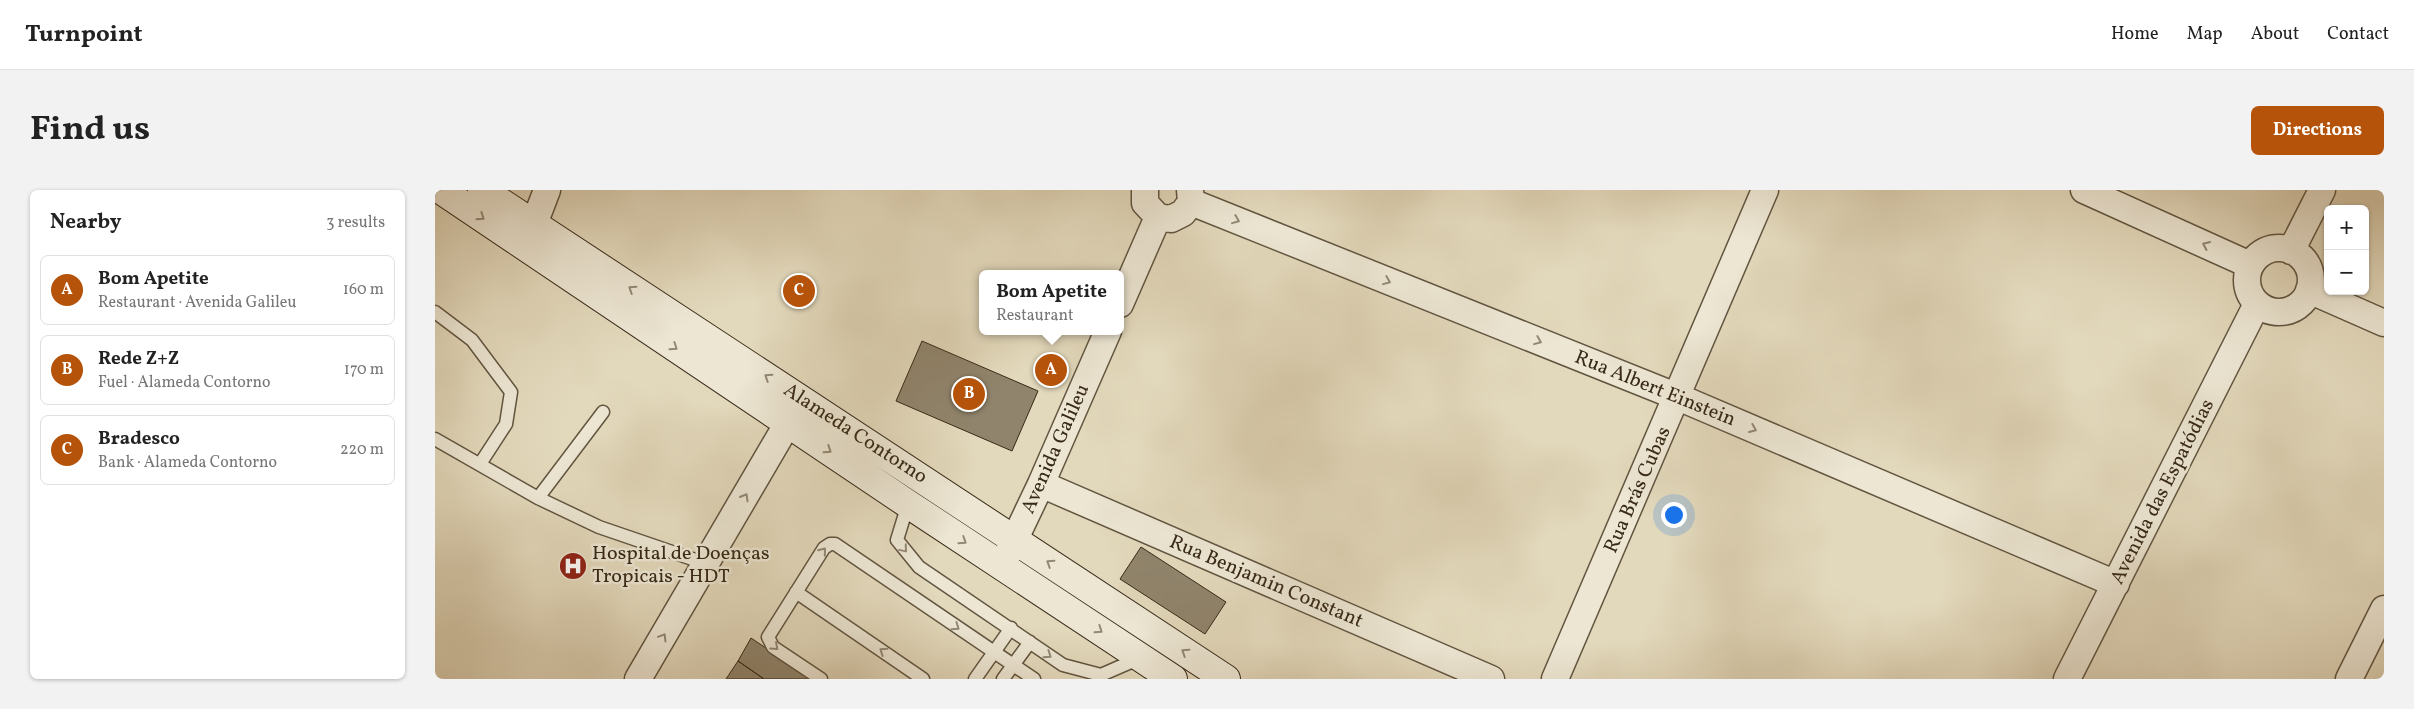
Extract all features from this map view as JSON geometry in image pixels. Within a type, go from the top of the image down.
[{"type":"main road","name":"Alameda Contorno","points":[[441,190],[908,504],[1173,679]]},
{"type":"main road","name":"Alameda Contorno","points":[[482,190],[802,398],[1226,679]]},
{"type":"street","points":[[535,224],[547,190]]},
{"type":"street","points":[[1145,190],[1145,203],[1158,216],[1171,218],[1183,213],[1191,196]]},
{"type":"street","name":"Rua Brás Cubas","points":[[1555,679],[1678,397],[1765,190]]},
{"type":"street","points":[[2084,190],[2250,265]]},
{"type":"street","points":[[2291,251],[2322,190]]},
{"type":"street","name":"Rua Albert Einstein","points":[[1191,196],[1678,397],[2116,584]]},
{"type":"street","points":[[1124,295],[1158,216]]},
{"type":"street","points":[[2281,248],[2291,251],[2301,257],[2307,266],[2310,280],[2309,290],[2305,299],[2297,306],[2281,312],[2269,311],[2257,304],[2249,293],[2247,285],[2250,265],[2257,256],[2270,250],[2281,248]]},
{"type":"street","points":[[2309,290],[2384,323]]},
{"type":"street","name":"Avenida das Espatódias","points":[[2067,679],[2257,304]]},
{"type":"street","name":"Avenida Galileu","points":[[1002,566],[1041,484],[1106,335]]},
{"type":"street","points":[[638,679],[707,564],[802,398]]},
{"type":"street","name":"Rua Benjamin Constant","points":[[1041,484],[1491,679]]},
{"type":"street","points":[[2349,679],[2384,609]]},
{"type":"lane","points":[[435,312],[472,340],[511,392],[506,424],[480,464]]},
{"type":"lane","points":[[538,498],[603,412]]},
{"type":"lane","points":[[435,439],[538,498],[599,527],[707,564]]},
{"type":"lane","points":[[908,504],[897,540],[913,561],[919,567],[1063,665],[1101,674],[1141,658]]},
{"type":"lane","points":[[821,679],[773,647],[768,637],[824,548],[830,544],[835,544],[993,653],[1034,679]]},
{"type":"lane","points":[[796,592],[923,679]]},
{"type":"lane","points":[[975,679],[1011,628]]},
{"type":"lane","points":[[1003,679],[1030,642]]},
{"type":"building","points":[[922,341],[1038,391],[1012,451],[896,401]]},
{"type":"building","points":[[1141,547],[1226,602],[1205,634],[1120,579]]},
{"type":"building","points":[[751,638],[812,679],[764,679],[738,661]]},
{"type":"building","points":[[738,661],[764,679],[726,679]]},
{"type":"place","name":"Bradesco","points":[[799,291]]},
{"type":"place","name":"Bom Apetite","points":[[1051,370]]},
{"type":"place","name":"Rede Z+Z","points":[[969,394]]},
{"type":"place","name":"Hospital de Doenças Tropicais - HDT","points":[[573,566]]}]
